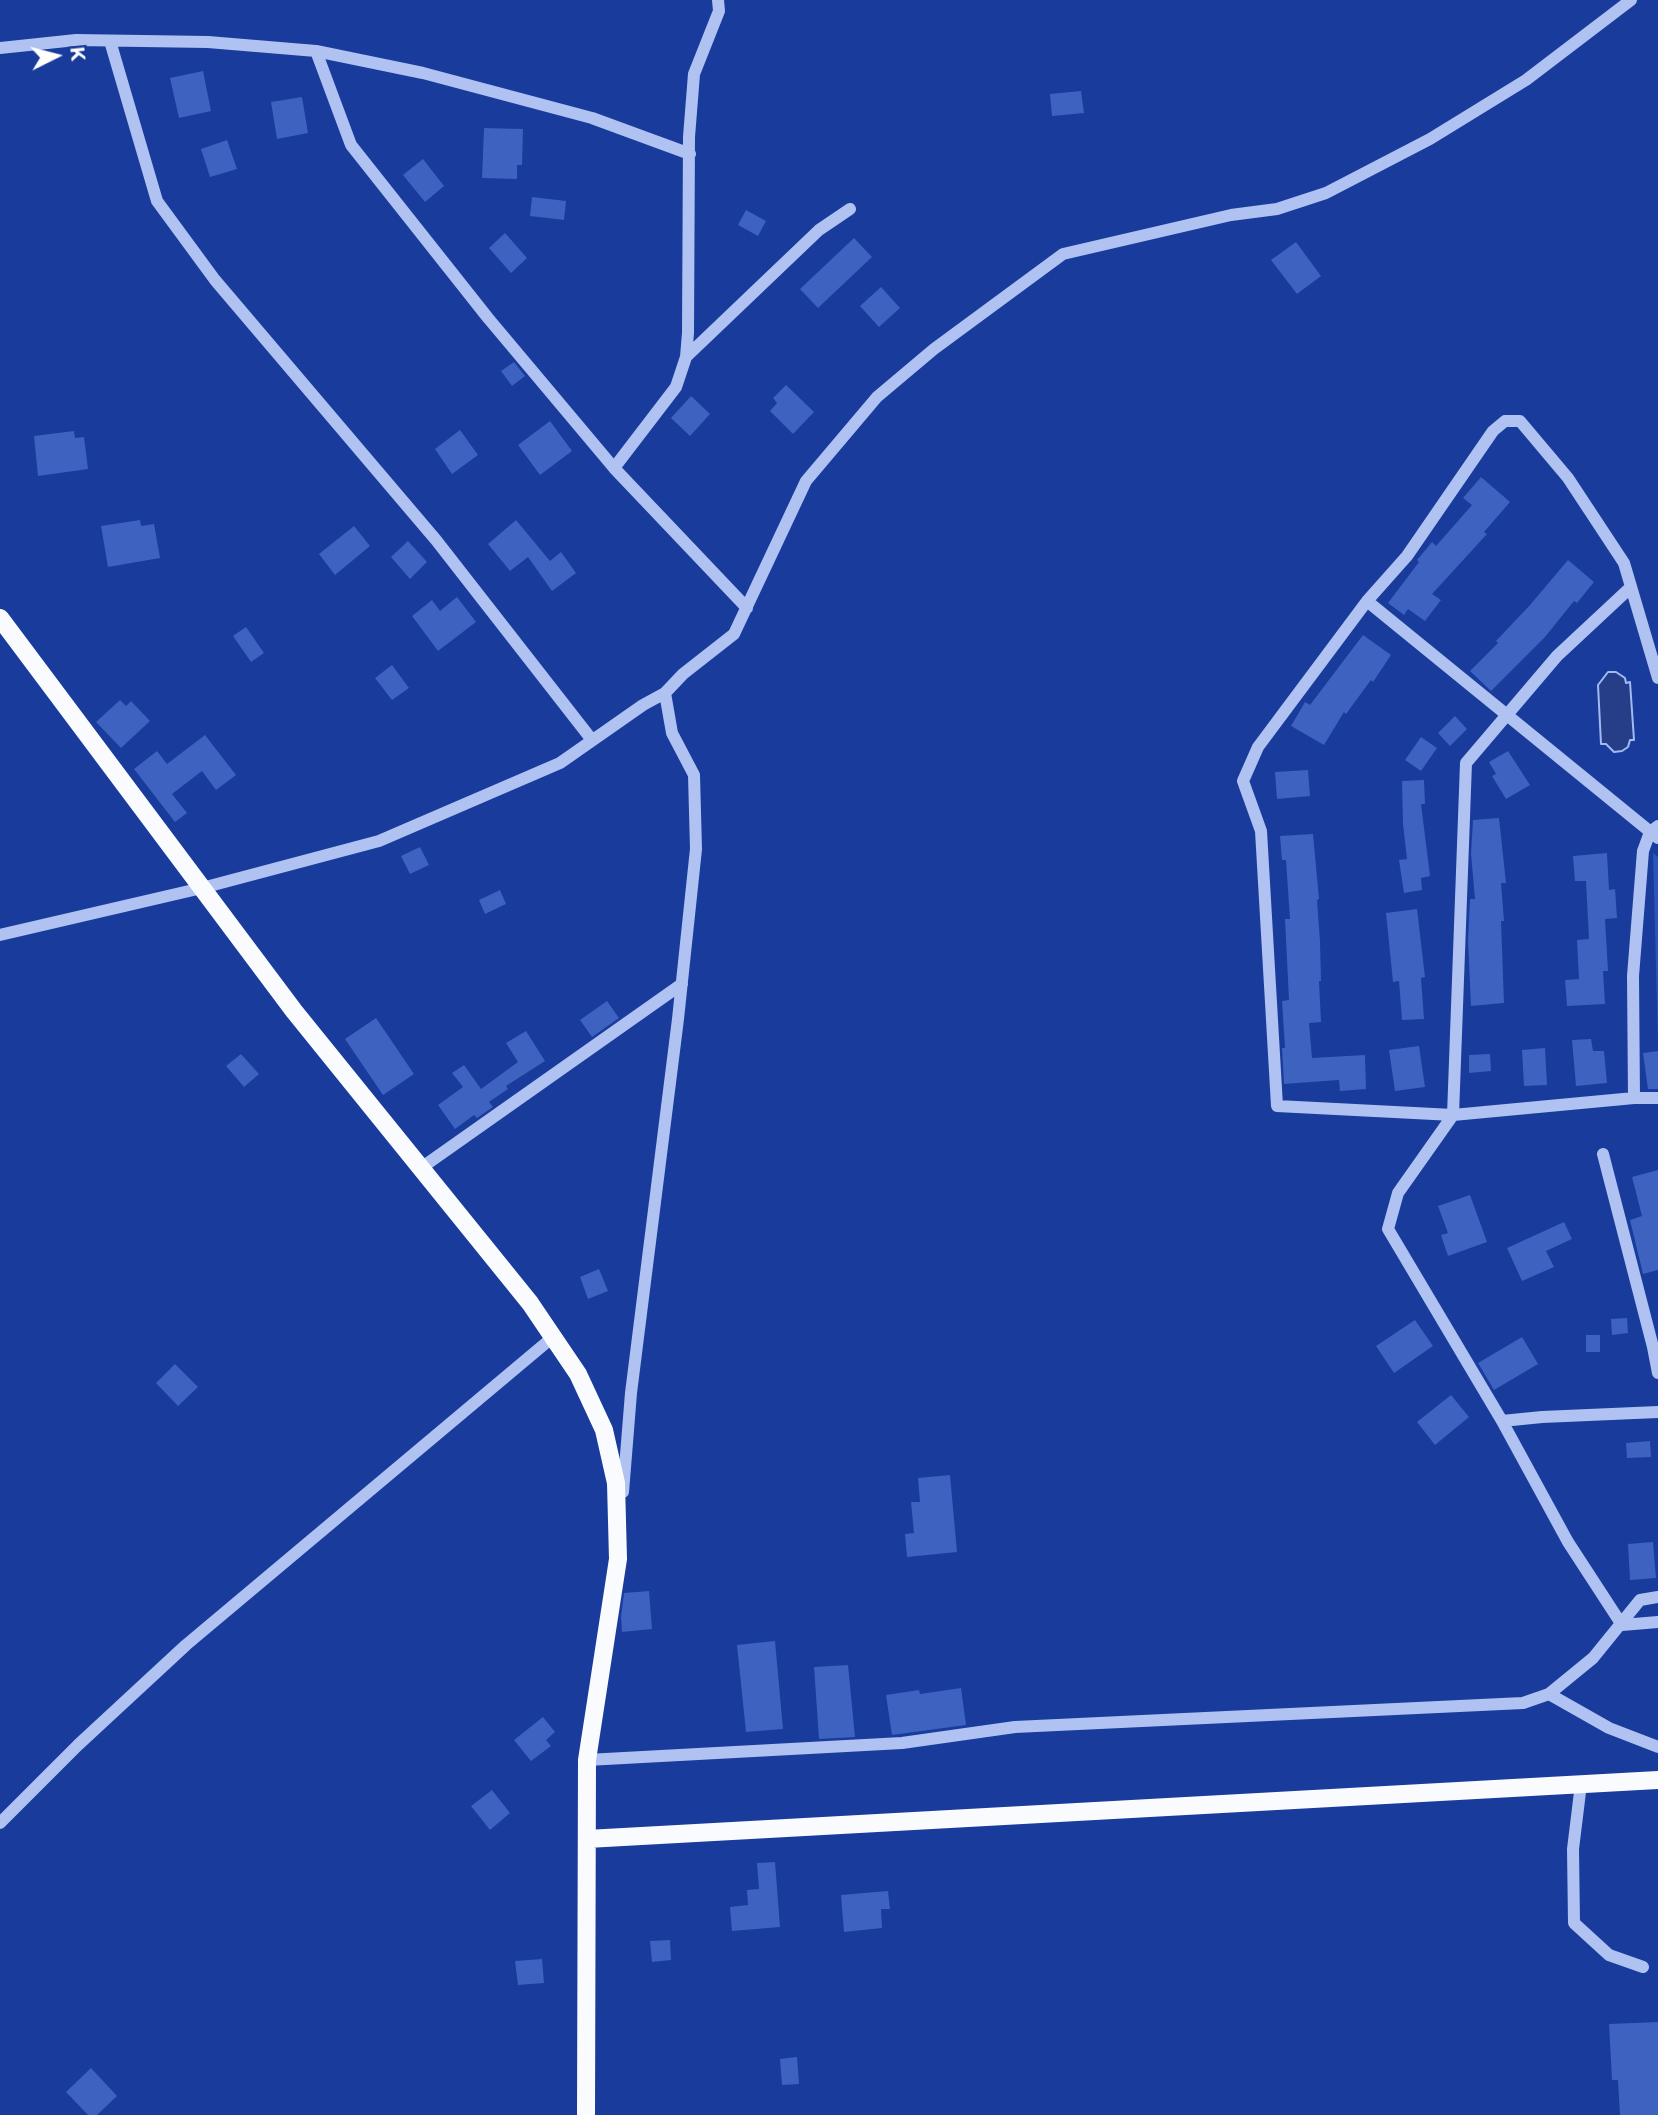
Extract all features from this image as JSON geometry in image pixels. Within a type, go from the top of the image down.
[{"type":"main road","points":[[0,618],[294,1011],[530,1303],[578,1374],[604,1430],[616,1483],[618,1559],[587,1760],[586,2115]]},
{"type":"main road","points":[[587,1839],[1658,1780]]},
{"type":"street","points":[[614,468],[676,387],[686,357],[694,75],[719,11],[718,0]]},
{"type":"street","points":[[0,935],[202,888],[379,841],[560,763],[643,705],[665,693],[683,674],[734,634],[806,481],[877,397],[933,349],[1063,254],[1231,215],[1276,209],[1326,193],[1430,139],[1526,80],[1631,0]]},
{"type":"street","points":[[0,48],[76,40],[208,42],[316,51],[423,73],[592,118],[690,154]]},
{"type":"street","points":[[110,41],[157,201],[215,280],[436,540],[592,740]]},
{"type":"street","points":[[316,51],[351,145],[488,318],[614,468],[747,608]]},
{"type":"street","points":[[686,357],[819,230],[850,209]]},
{"type":"street","points":[[1658,678],[1624,563],[1568,478],[1520,421],[1505,421],[1493,431],[1407,556],[1367,601],[1258,747],[1243,780],[1261,831],[1277,1107],[1453,1115],[1658,1098]]},
{"type":"street","points":[[1622,1625],[1568,1542],[1502,1421],[1388,1229],[1398,1193],[1453,1115],[1466,763],[1557,656],[1631,587]]},
{"type":"street","points":[[1367,601],[1507,717],[1655,832],[1643,851],[1633,976],[1634,1098]]},
{"type":"street","points":[[618,1559],[631,1393],[682,984],[696,849],[694,775],[672,733],[665,693]]},
{"type":"street","points":[[421,1168],[682,984]]},
{"type":"street","points":[[1603,1154],[1658,1373]]},
{"type":"street","points":[[0,1823],[78,1745],[186,1645],[553,1337]]},
{"type":"street","points":[[1502,1421],[1658,1412]]},
{"type":"street","points":[[587,1760],[902,1743],[1015,1727],[1523,1703],[1549,1694],[1593,1658],[1640,1600],[1658,1597]]},
{"type":"street","points":[[1622,1625],[1658,1622]]},
{"type":"street","points":[[1549,1694],[1609,1728],[1658,1747]]},
{"type":"street","points":[[1581,1784],[1573,1849],[1574,1923],[1609,1955],[1643,1967]]},
{"type":"shaded area","points":[[1608,672],[1616,672],[1625,678],[1626,683],[1630,682],[1634,740],[1630,740],[1628,747],[1622,751],[1614,752],[1606,744],[1601,744],[1598,685]]},
{"type":"shaded area","points":[[1653,853],[1658,857],[1658,1045]]},
{"type":"building","points":[[203,71],[211,111],[179,118],[170,78]]},
{"type":"building","points":[[1081,91],[1084,113],[1052,116],[1050,94]]},
{"type":"building","points":[[302,97],[308,133],[277,139],[271,102]]},
{"type":"building","points":[[484,128],[523,129],[522,165],[517,165],[517,179],[482,178]]},
{"type":"building","points":[[227,140],[237,169],[210,177],[201,149]]},
{"type":"building","points":[[423,159],[444,186],[425,202],[403,175]]},
{"type":"building","points":[[532,197],[566,201],[564,220],[530,216]]},
{"type":"building","points":[[746,210],[766,221],[758,236],[738,225]]},
{"type":"building","points":[[505,233],[527,258],[511,273],[489,248]]},
{"type":"building","points":[[854,238],[872,257],[818,308],[800,289]]},
{"type":"building","points":[[1296,242],[1321,276],[1297,294],[1271,260]]},
{"type":"building","points":[[881,287],[900,308],[879,327],[860,306]]},
{"type":"building","points":[[514,362],[525,376],[512,386],[501,371]]},
{"type":"building","points":[[786,385],[814,412],[793,434],[770,411],[777,403],[773,398]]},
{"type":"building","points":[[691,396],[710,414],[690,436],[671,418]]},
{"type":"building","points":[[550,421],[572,451],[540,475],[518,445]]},
{"type":"building","points":[[460,430],[478,455],[452,474],[435,449]]},
{"type":"building","points":[[74,431],[75,438],[84,437],[88,469],[38,476],[34,436]]},
{"type":"building","points":[[1481,477],[1510,502],[1484,532],[1487,534],[1432,594],[1441,600],[1425,621],[1408,609],[1404,615],[1388,603],[1432,542],[1436,546],[1472,505],[1463,498]]},
{"type":"building","points":[[140,520],[141,526],[154,524],[160,558],[108,567],[101,526]]},
{"type":"building","points":[[516,520],[550,561],[561,552],[576,573],[552,591],[528,557],[510,571],[488,544]]},
{"type":"building","points":[[354,526],[370,546],[335,575],[319,554]]},
{"type":"building","points":[[408,541],[427,562],[410,579],[391,557]]},
{"type":"building","points":[[1568,560],[1594,582],[1577,603],[1574,601],[1545,637],[1491,691],[1470,671],[1498,643],[1496,641]]},
{"type":"building","points":[[457,597],[476,622],[438,651],[412,616],[432,600],[440,611]]},
{"type":"building","points":[[246,627],[264,653],[251,662],[233,636]]},
{"type":"building","points":[[1363,635],[1391,655],[1373,682],[1371,680],[1346,714],[1344,712],[1324,745],[1291,726],[1305,702],[1310,705]]},
{"type":"building","points":[[392,665],[409,688],[392,700],[375,678]]},
{"type":"building","points":[[120,700],[126,706],[131,701],[150,721],[121,748],[96,722]]},
{"type":"building","points":[[1455,716],[1467,729],[1450,746],[1438,733]]},
{"type":"building","points":[[205,735],[236,775],[216,790],[202,771],[172,794],[187,813],[175,822],[134,769],[157,751],[167,764]]},
{"type":"building","points":[[1421,737],[1437,748],[1421,771],[1405,760]]},
{"type":"building","points":[[1508,751],[1530,785],[1506,799],[1492,776],[1496,774],[1489,762]]},
{"type":"building","points":[[1308,770],[1310,796],[1277,799],[1275,772]]},
{"type":"building","points":[[1424,780],[1425,804],[1421,804],[1430,876],[1421,878],[1422,890],[1404,893],[1399,860],[1407,859],[1402,781]]},
{"type":"building","points":[[1499,818],[1506,883],[1501,883],[1504,1003],[1471,1006],[1468,941],[1470,899],[1475,899],[1471,854],[1473,820]]},
{"type":"building","points":[[1313,834],[1319,899],[1321,1022],[1309,1023],[1312,1058],[1365,1055],[1366,1089],[1340,1091],[1339,1080],[1284,1084],[1282,1001],[1289,1000],[1285,919],[1290,919],[1286,860],[1282,860],[1280,836]]},
{"type":"building","points":[[420,847],[429,865],[410,874],[401,856]]},
{"type":"building","points":[[1607,853],[1609,890],[1615,889],[1617,918],[1605,919],[1608,971],[1603,971],[1605,1004],[1567,1006],[1565,980],[1579,979],[1577,940],[1589,939],[1586,881],[1575,881],[1573,856]]},
{"type":"building","points":[[500,890],[506,904],[485,914],[479,900]]},
{"type":"building","points":[[1417,909],[1425,977],[1421,978],[1424,1019],[1402,1020],[1399,981],[1393,982],[1386,913]]},
{"type":"building","points":[[607,1001],[619,1018],[592,1037],[580,1020]]},
{"type":"building","points":[[376,1018],[414,1074],[383,1095],[345,1039]]},
{"type":"building","points":[[526,1031],[545,1061],[506,1086],[508,1089],[489,1102],[493,1107],[477,1118],[474,1115],[455,1129],[438,1105],[463,1087],[452,1073],[464,1065],[481,1089],[518,1062],[506,1043]]},
{"type":"building","points":[[1591,1039],[1593,1051],[1604,1051],[1607,1083],[1576,1086],[1572,1040]]},
{"type":"building","points":[[1419,1046],[1425,1087],[1395,1091],[1389,1050]]},
{"type":"building","points":[[1545,1048],[1547,1085],[1524,1086],[1522,1050]]},
{"type":"building","points":[[1658,1051],[1658,1089],[1648,1089],[1643,1053]]},
{"type":"building","points":[[241,1054],[259,1074],[244,1087],[226,1066]]},
{"type":"building","points":[[1490,1054],[1491,1071],[1469,1073],[1469,1055]]},
{"type":"building","points":[[1658,1170],[1658,1270],[1643,1274],[1630,1220],[1642,1216],[1632,1177]]},
{"type":"building","points":[[1470,1195],[1487,1242],[1448,1256],[1441,1235],[1448,1233],[1438,1206]]},
{"type":"building","points":[[1564,1222],[1572,1239],[1546,1251],[1554,1267],[1522,1281],[1507,1248]]},
{"type":"building","points":[[599,1269],[608,1291],[588,1299],[580,1277]]},
{"type":"building","points":[[1627,1318],[1628,1333],[1612,1335],[1611,1319]]},
{"type":"building","points":[[1415,1320],[1433,1346],[1394,1373],[1376,1346]]},
{"type":"building","points":[[1586,1335],[1600,1335],[1600,1352],[1586,1352]]},
{"type":"building","points":[[1522,1337],[1538,1364],[1494,1390],[1478,1363]]},
{"type":"building","points":[[175,1364],[198,1387],[178,1406],[156,1383]]},
{"type":"building","points":[[1451,1395],[1469,1417],[1435,1445],[1417,1422]]},
{"type":"building","points":[[1650,1441],[1651,1457],[1627,1458],[1626,1443]]},
{"type":"building","points":[[950,1475],[957,1552],[907,1557],[905,1534],[914,1533],[911,1502],[920,1502],[918,1478]]},
{"type":"building","points":[[1653,1542],[1656,1578],[1630,1580],[1628,1544]]},
{"type":"building","points":[[649,1591],[652,1629],[622,1632],[624,1593]]},
{"type":"building","points":[[775,1641],[783,1729],[746,1732],[737,1645]]},
{"type":"building","points":[[848,1665],[855,1737],[819,1739],[814,1667]]},
{"type":"building","points":[[961,1688],[966,1725],[892,1735],[886,1695],[919,1690],[920,1694]]},
{"type":"building","points":[[543,1717],[555,1732],[546,1740],[551,1746],[531,1761],[514,1740]]},
{"type":"building","points":[[492,1790],[510,1813],[490,1830],[471,1806]]},
{"type":"building","points":[[775,1862],[780,1927],[732,1931],[730,1907],[748,1905],[747,1890],[759,1889],[757,1863]]},
{"type":"building","points":[[888,1891],[890,1909],[881,1909],[882,1928],[844,1932],[841,1895]]},
{"type":"building","points":[[670,1940],[671,1960],[652,1962],[650,1941]]},
{"type":"building","points":[[542,1959],[544,1983],[518,1985],[515,1961]]},
{"type":"building","points":[[1658,2022],[1658,2115],[1620,2115],[1618,2080],[1612,2080],[1609,2024]]},
{"type":"building","points":[[797,2057],[799,2084],[782,2085],[780,2059]]},
{"type":"building","points":[[91,2068],[117,2096],[97,2115],[88,2115],[66,2092]]}]
